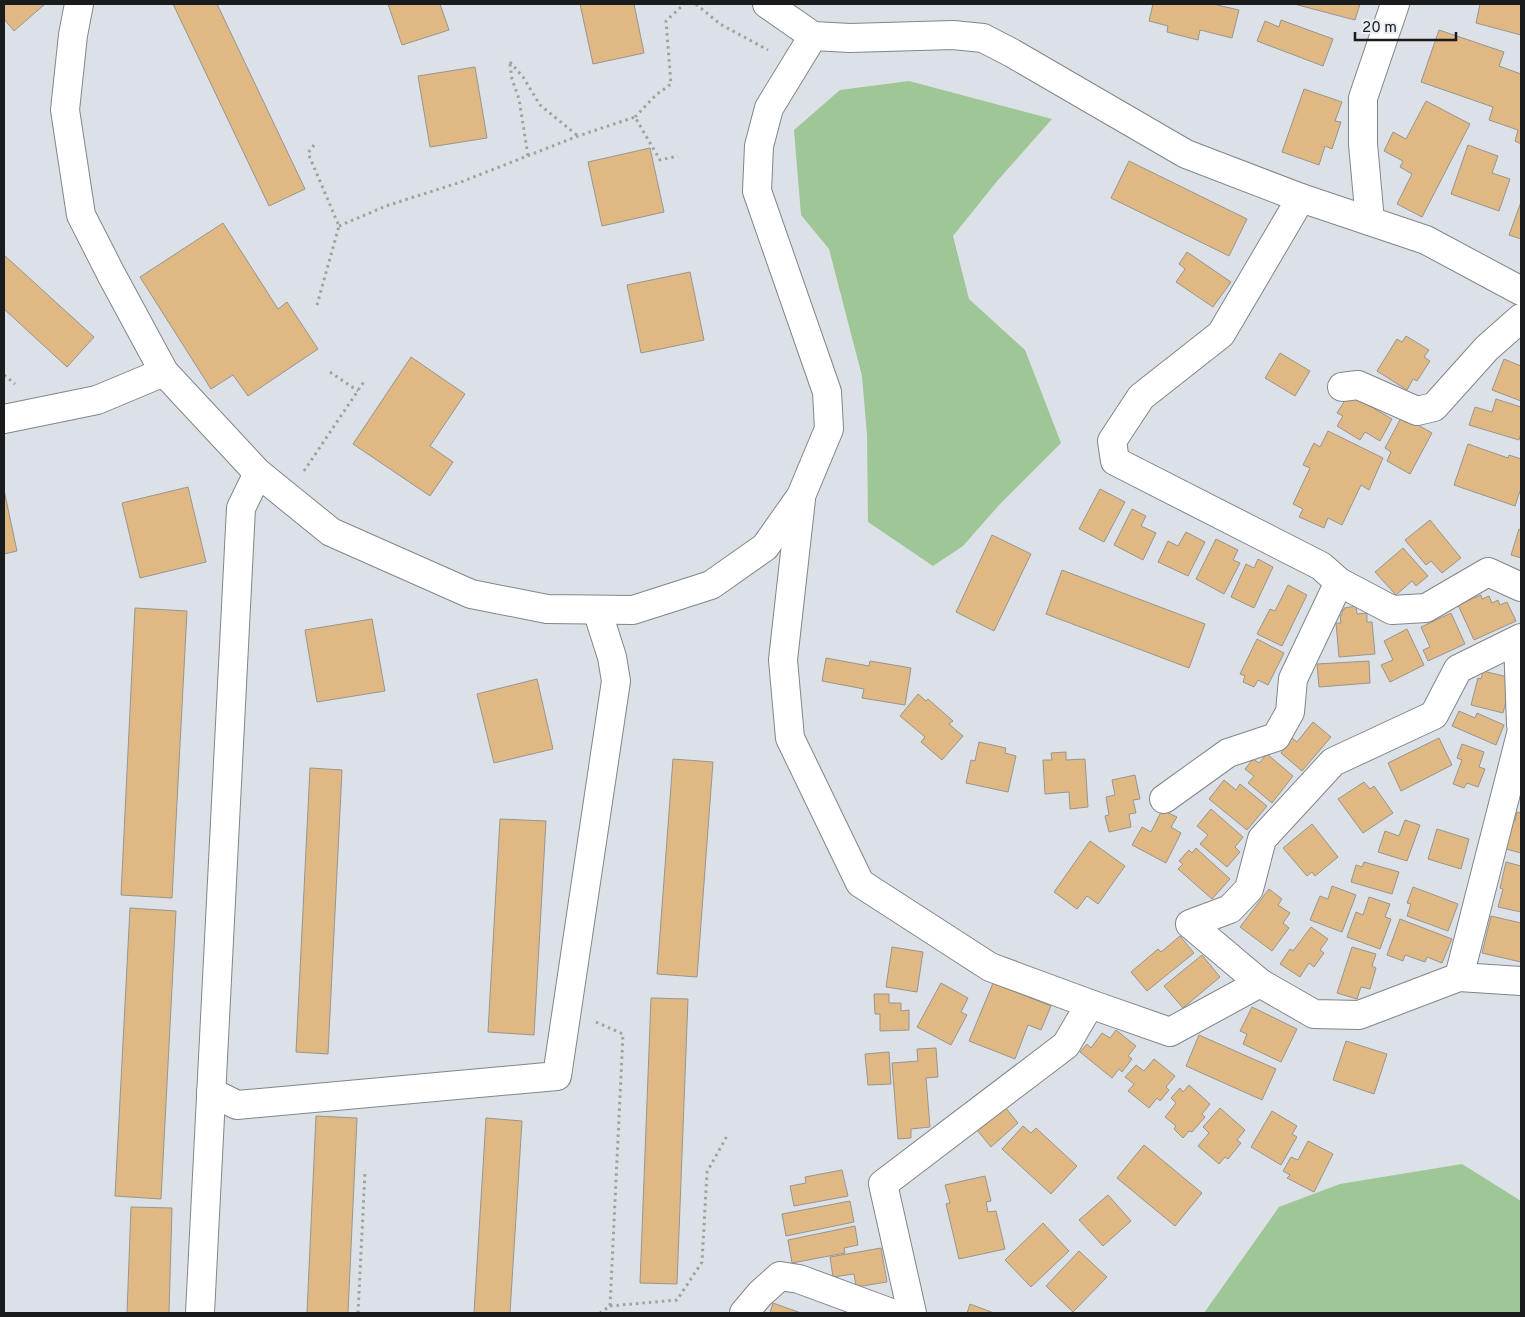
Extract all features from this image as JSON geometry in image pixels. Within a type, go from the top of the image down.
[{"type":"street","points":[[79,4],[73,34],[64,110],[81,216],[110,274],[164,372],[258,473],[331,532],[471,594],[547,609],[633,610],[711,585],[765,547],[801,496],[829,429],[827,392],[757,191],[759,146],[769,108],[813,36]]},
{"type":"street","points":[[767,4],[813,36],[850,38],[952,35],[983,38],[1186,154],[1301,198],[1426,240],[1521,291]]},
{"type":"street","points":[[1370,221],[1363,144],[1363,98],[1395,4]]},
{"type":"street","points":[[1301,198],[1221,334],[1141,397],[1112,441],[1114,461],[1321,566],[1339,582],[1392,610],[1426,608],[1488,572],[1521,587]]},
{"type":"street","points":[[1342,387],[1358,385],[1417,411],[1434,407],[1487,348],[1521,318]]},
{"type":"street","points":[[4,419],[97,400],[164,372]]},
{"type":"street","points":[[200,1313],[241,508],[258,473]]},
{"type":"street","points":[[801,496],[783,660],[790,738],[860,882],[990,967],[1170,1032],[1260,984]]},
{"type":"street","points":[[1164,799],[1228,753],[1276,737],[1290,712],[1293,679],[1339,582]]},
{"type":"street","points":[[211,1092],[237,1105],[556,1076],[616,680],[612,657],[597,610]]},
{"type":"street","points":[[1521,725],[1520,639],[1458,669],[1434,715],[1333,762],[1262,839],[1249,889],[1230,909],[1190,924],[1260,984],[1314,1014],[1359,1016],[1459,977],[1521,981]]},
{"type":"street","points":[[1459,977],[1521,734]]},
{"type":"street","points":[[912,1313],[883,1184],[1066,1045],[1090,1004]]},
{"type":"street","points":[[744,1313],[760,1294],[780,1276],[799,1279],[891,1313]]},
{"type":"path","points":[[339,226],[386,206],[461,182],[578,136],[635,117],[656,95],[671,84],[666,21],[684,4]]},
{"type":"path","points":[[696,4],[720,24],[770,51]]},
{"type":"path","points":[[528,156],[519,100],[512,79],[510,62],[523,77],[540,106],[578,136]]},
{"type":"path","points":[[635,117],[660,160],[678,156]]},
{"type":"path","points":[[314,145],[308,153],[339,226],[317,305]]},
{"type":"path","points":[[330,372],[358,391]]},
{"type":"path","points":[[4,375],[16,384]]},
{"type":"path","points":[[298,478],[365,380]]},
{"type":"path","points":[[566,1008],[623,1034],[610,1306]]},
{"type":"path","points":[[600,1313],[610,1306],[677,1300],[702,1262],[707,1172],[727,1136]]},
{"type":"path","points":[[358,1313],[365,1172]]},
{"type":"green space","points":[[909,81],[1052,119],[998,180],[953,236],[969,299],[1025,350],[1061,443],[999,505],[963,546],[933,566],[868,522],[867,435],[862,376],[829,249],[801,215],[794,130],[840,90]]},
{"type":"green space","points":[[1462,1164],[1521,1201],[1521,1313],[1204,1313],[1279,1207],[1340,1184]]},
{"type":"building","points":[[4,4],[45,4],[14,31],[4,19]]},
{"type":"building","points":[[173,4],[217,4],[305,189],[269,206]]},
{"type":"building","points":[[388,4],[440,4],[449,30],[402,45]]},
{"type":"building","points":[[580,4],[634,4],[644,53],[593,64]]},
{"type":"building","points":[[1153,4],[1213,4],[1239,10],[1232,38],[1200,30],[1198,40],[1167,32],[1168,26],[1149,21]]},
{"type":"building","points":[[1294,4],[1360,4],[1355,20]]},
{"type":"building","points":[[1480,4],[1521,4],[1521,35],[1476,23]]},
{"type":"building","points":[[1281,20],[1333,39],[1323,66],[1257,41],[1265,21],[1279,27]]},
{"type":"building","points":[[1439,30],[1504,52],[1499,66],[1521,74],[1521,144],[1515,141],[1518,130],[1489,120],[1493,107],[1421,82]]},
{"type":"building","points":[[475,67],[487,138],[430,147],[418,76]]},
{"type":"building","points":[[1304,89],[1342,102],[1335,121],[1341,122],[1332,149],[1325,146],[1319,165],[1282,152]]},
{"type":"building","points":[[1426,101],[1470,124],[1422,217],[1397,204],[1412,174],[1400,167],[1403,161],[1384,151],[1393,132],[1406,139]]},
{"type":"building","points":[[1468,145],[1498,156],[1492,173],[1510,179],[1499,211],[1451,194]]},
{"type":"building","points":[[650,148],[664,212],[602,226],[588,162]]},
{"type":"building","points":[[1129,161],[1247,219],[1229,256],[1111,198]]},
{"type":"building","points":[[1521,202],[1521,239],[1509,235]]},
{"type":"building","points":[[223,223],[278,309],[287,302],[318,349],[248,396],[233,375],[211,389],[140,277]]},
{"type":"building","points":[[1187,252],[1231,282],[1213,307],[1176,282],[1185,269],[1179,264]]},
{"type":"building","points":[[4,255],[94,337],[67,367],[4,309]]},
{"type":"building","points":[[690,272],[704,340],[641,353],[627,285]]},
{"type":"building","points":[[1406,336],[1429,350],[1424,357],[1430,361],[1417,381],[1413,379],[1407,390],[1377,371],[1397,339],[1402,342]]},
{"type":"building","points":[[1280,353],[1310,371],[1295,396],[1265,378]]},
{"type":"building","points":[[411,357],[465,394],[430,446],[453,462],[430,496],[353,444]]},
{"type":"building","points":[[1504,359],[1521,366],[1521,401],[1492,390]]},
{"type":"building","points":[[1349,394],[1392,419],[1380,441],[1365,432],[1360,440],[1337,426],[1343,416],[1337,413]]},
{"type":"building","points":[[1496,399],[1521,407],[1521,433],[1519,440],[1469,425],[1475,407],[1492,412]]},
{"type":"building","points":[[1402,416],[1432,433],[1410,474],[1387,461],[1391,452],[1385,448]]},
{"type":"building","points":[[1328,431],[1383,458],[1369,490],[1361,485],[1342,525],[1328,518],[1324,528],[1299,517],[1303,509],[1293,504],[1310,468],[1303,465],[1314,443],[1320,447]]},
{"type":"building","points":[[1468,444],[1508,458],[1509,455],[1521,459],[1521,488],[1515,506],[1454,485]]},
{"type":"building","points":[[188,487],[206,562],[140,578],[122,503]]},
{"type":"building","points":[[1100,489],[1125,502],[1104,542],[1079,529]]},
{"type":"building","points":[[4,490],[17,551],[4,554]]},
{"type":"building","points":[[1132,509],[1146,516],[1141,526],[1156,533],[1143,560],[1114,545]]},
{"type":"building","points":[[1430,520],[1461,558],[1442,573],[1431,561],[1426,565],[1405,540]]},
{"type":"building","points":[[1519,529],[1521,530],[1521,558],[1511,555]]},
{"type":"building","points":[[1186,532],[1205,542],[1188,576],[1158,562],[1168,541],[1178,546]]},
{"type":"building","points":[[992,535],[1031,554],[994,631],[956,612]]},
{"type":"building","points":[[1216,539],[1238,550],[1233,560],[1240,563],[1224,594],[1196,579]]},
{"type":"building","points":[[1403,548],[1428,576],[1416,586],[1412,581],[1396,595],[1375,572]]},
{"type":"building","points":[[1258,559],[1273,567],[1254,608],[1231,597],[1246,564],[1254,568]]},
{"type":"building","points":[[1062,570],[1205,624],[1189,668],[1046,614]]},
{"type":"building","points":[[1288,585],[1307,595],[1282,646],[1257,634],[1270,609],[1275,611]]},
{"type":"building","points":[[1481,595],[1482,599],[1489,596],[1492,603],[1498,600],[1500,605],[1507,602],[1516,621],[1474,640],[1458,605]]},
{"type":"building","points":[[1356,606],[1357,614],[1367,613],[1367,622],[1372,622],[1375,654],[1339,657],[1336,623],[1341,623],[1340,615],[1342,615],[1344,608]]},
{"type":"building","points":[[135,608],[187,611],[172,898],[121,895]]},
{"type":"building","points":[[1451,613],[1465,644],[1428,661],[1423,650],[1430,647],[1421,627]]},
{"type":"building","points":[[372,619],[385,691],[317,702],[305,630]]},
{"type":"building","points":[[1407,629],[1424,665],[1390,682],[1381,665],[1393,660],[1384,641]]},
{"type":"building","points":[[1257,639],[1284,653],[1268,685],[1258,680],[1254,687],[1243,682],[1245,676],[1240,674]]},
{"type":"building","points":[[826,658],[869,666],[870,661],[911,668],[905,705],[862,698],[864,689],[822,681]]},
{"type":"building","points":[[1369,661],[1370,683],[1319,687],[1317,664]]},
{"type":"building","points":[[1483,671],[1512,678],[1503,713],[1471,705],[1478,678],[1481,679]]},
{"type":"building","points":[[537,679],[553,749],[494,763],[477,694]]},
{"type":"building","points":[[918,694],[926,701],[928,699],[953,721],[949,724],[963,736],[942,760],[921,742],[925,737],[900,716]]},
{"type":"building","points":[[1459,711],[1475,718],[1477,713],[1504,725],[1496,745],[1452,726]]},
{"type":"building","points":[[1313,722],[1331,737],[1302,771],[1281,753],[1292,738],[1297,742]]},
{"type":"building","points":[[1439,738],[1452,765],[1401,791],[1388,763]]},
{"type":"building","points":[[979,742],[1006,748],[1005,753],[1016,756],[1008,792],[966,783],[971,760],[975,761]]},
{"type":"building","points":[[1462,744],[1484,752],[1479,767],[1485,769],[1478,787],[1467,783],[1464,788],[1453,784],[1462,760],[1457,758]]},
{"type":"building","points":[[1066,752],[1066,760],[1085,759],[1088,807],[1070,809],[1069,792],[1045,794],[1043,760],[1052,760],[1051,753]]},
{"type":"building","points":[[1267,754],[1293,776],[1272,803],[1248,783],[1254,776],[1245,769],[1253,759],[1259,763]]},
{"type":"building","points":[[673,759],[713,762],[697,977],[657,974]]},
{"type":"building","points":[[310,768],[342,770],[328,1054],[296,1052]]},
{"type":"building","points":[[1135,775],[1140,799],[1133,800],[1136,813],[1129,814],[1131,827],[1109,832],[1105,816],[1109,815],[1106,797],[1115,795],[1112,780]]},
{"type":"building","points":[[1224,780],[1236,790],[1240,784],[1267,806],[1247,830],[1209,799]]},
{"type":"building","points":[[1364,782],[1370,789],[1374,786],[1393,813],[1363,833],[1338,799]]},
{"type":"building","points":[[1211,809],[1243,837],[1235,847],[1240,852],[1227,867],[1200,844],[1208,835],[1197,826]]},
{"type":"building","points":[[1162,810],[1177,817],[1171,827],[1181,833],[1166,863],[1132,845],[1142,827],[1151,832]]},
{"type":"building","points":[[1517,812],[1521,813],[1521,853],[1499,847],[1507,819],[1515,821]]},
{"type":"building","points":[[500,819],[546,821],[534,1035],[488,1032]]},
{"type":"building","points":[[1405,820],[1420,825],[1407,861],[1378,852],[1385,831],[1399,836]]},
{"type":"building","points":[[1312,824],[1338,857],[1315,876],[1312,872],[1307,876],[1283,848]]},
{"type":"building","points":[[1437,829],[1469,839],[1461,869],[1428,859]]},
{"type":"building","points":[[1090,841],[1125,866],[1098,904],[1087,896],[1077,909],[1054,892]]},
{"type":"building","points":[[1196,848],[1230,879],[1212,899],[1178,869],[1183,864],[1179,861],[1189,850],[1192,853]]},
{"type":"building","points":[[1364,862],[1399,872],[1392,894],[1351,882],[1356,865],[1362,867]]},
{"type":"building","points":[[1506,862],[1521,866],[1521,912],[1498,907],[1503,889],[1500,888]]},
{"type":"building","points":[[1332,886],[1356,895],[1342,932],[1310,920],[1320,896],[1328,899]]},
{"type":"building","points":[[1413,887],[1458,904],[1448,931],[1407,916],[1411,904],[1407,903]]},
{"type":"building","points":[[1269,889],[1282,899],[1278,905],[1290,913],[1283,923],[1289,928],[1272,951],[1240,927]]},
{"type":"building","points":[[1369,897],[1390,904],[1385,917],[1391,919],[1380,949],[1347,937],[1356,912],[1363,915]]},
{"type":"building","points":[[130,908],[176,911],[161,1199],[115,1196]]},
{"type":"building","points":[[1491,916],[1521,923],[1521,962],[1482,953]]},
{"type":"building","points":[[1400,919],[1452,939],[1442,963],[1427,957],[1425,962],[1405,955],[1403,961],[1387,955]]},
{"type":"building","points":[[1311,927],[1328,939],[1320,950],[1324,953],[1314,967],[1309,963],[1300,977],[1280,964],[1290,949],[1293,951]]},
{"type":"building","points":[[1180,936],[1194,953],[1147,991],[1131,972],[1158,949],[1161,952]]},
{"type":"building","points":[[892,947],[923,952],[917,992],[886,987]]},
{"type":"building","points":[[1352,947],[1376,954],[1372,966],[1376,968],[1370,989],[1361,987],[1357,999],[1337,993]]},
{"type":"building","points":[[1202,955],[1220,977],[1183,1008],[1164,986]]},
{"type":"building","points":[[941,983],[968,998],[961,1012],[967,1015],[951,1045],[917,1027]]},
{"type":"building","points":[[993,983],[1051,1006],[1041,1030],[1028,1025],[1015,1059],[969,1041]]},
{"type":"building","points":[[874,994],[889,994],[889,1003],[901,1003],[901,1011],[909,1010],[909,1030],[880,1031],[880,1014],[875,1014]]},
{"type":"building","points":[[651,998],[688,999],[677,1284],[640,1283]]},
{"type":"building","points":[[1252,1007],[1297,1029],[1281,1062],[1243,1044],[1247,1034],[1240,1031]]},
{"type":"building","points":[[1116,1030],[1136,1046],[1128,1056],[1132,1059],[1122,1072],[1119,1069],[1112,1078],[1080,1052],[1087,1044],[1091,1048],[1102,1033],[1110,1038]]},
{"type":"building","points":[[1199,1035],[1276,1069],[1262,1100],[1186,1066]]},
{"type":"building","points":[[1346,1041],[1387,1054],[1374,1094],[1333,1080]]},
{"type":"building","points":[[936,1048],[938,1077],[926,1078],[930,1127],[911,1129],[911,1138],[898,1139],[892,1063],[918,1061],[917,1049]]},
{"type":"building","points":[[889,1052],[891,1084],[868,1085],[865,1054]]},
{"type":"building","points":[[1154,1059],[1175,1076],[1166,1087],[1169,1090],[1160,1101],[1157,1098],[1149,1108],[1128,1091],[1134,1084],[1125,1077],[1136,1065],[1144,1071]]},
{"type":"building","points":[[1189,1085],[1210,1104],[1202,1114],[1205,1117],[1192,1132],[1189,1131],[1183,1138],[1174,1129],[1176,1126],[1165,1117],[1176,1103],[1171,1098],[1180,1088],[1183,1092]]},
{"type":"building","points":[[1005,1107],[1018,1123],[991,1147],[977,1130]]},
{"type":"building","points":[[1220,1108],[1245,1130],[1237,1140],[1241,1143],[1228,1159],[1225,1157],[1219,1164],[1198,1146],[1209,1133],[1203,1127]]},
{"type":"building","points":[[1272,1111],[1297,1126],[1292,1134],[1297,1137],[1281,1165],[1251,1147]]},
{"type":"building","points":[[316,1116],[357,1118],[348,1313],[307,1313]]},
{"type":"building","points":[[486,1118],[522,1121],[510,1313],[474,1313]]},
{"type":"building","points":[[1023,1126],[1031,1133],[1036,1128],[1077,1166],[1051,1194],[1002,1149]]},
{"type":"building","points":[[1308,1141],[1333,1154],[1314,1192],[1287,1178],[1290,1175],[1283,1171],[1291,1157],[1298,1160]]},
{"type":"building","points":[[1144,1145],[1202,1193],[1175,1226],[1117,1178]]},
{"type":"building","points":[[842,1170],[848,1196],[794,1206],[790,1186],[806,1183],[805,1177]]},
{"type":"building","points":[[985,1176],[991,1201],[986,1202],[988,1212],[996,1211],[1005,1249],[959,1259],[946,1204],[950,1203],[945,1185]]},
{"type":"building","points":[[1108,1195],[1131,1221],[1103,1246],[1079,1220]]},
{"type":"building","points":[[850,1201],[854,1222],[786,1236],[782,1214]]},
{"type":"building","points":[[131,1207],[172,1208],[169,1313],[127,1313]]},
{"type":"building","points":[[1043,1223],[1069,1251],[1031,1287],[1005,1260]]},
{"type":"building","points":[[855,1226],[858,1245],[844,1248],[845,1253],[792,1263],[788,1240]]},
{"type":"building","points":[[881,1248],[887,1282],[856,1287],[854,1274],[833,1277],[830,1257]]},
{"type":"building","points":[[1079,1251],[1107,1277],[1073,1312],[1046,1286]]},
{"type":"building","points":[[773,1303],[801,1313],[770,1313]]},
{"type":"building","points":[[970,1304],[994,1313],[967,1313]]}]
